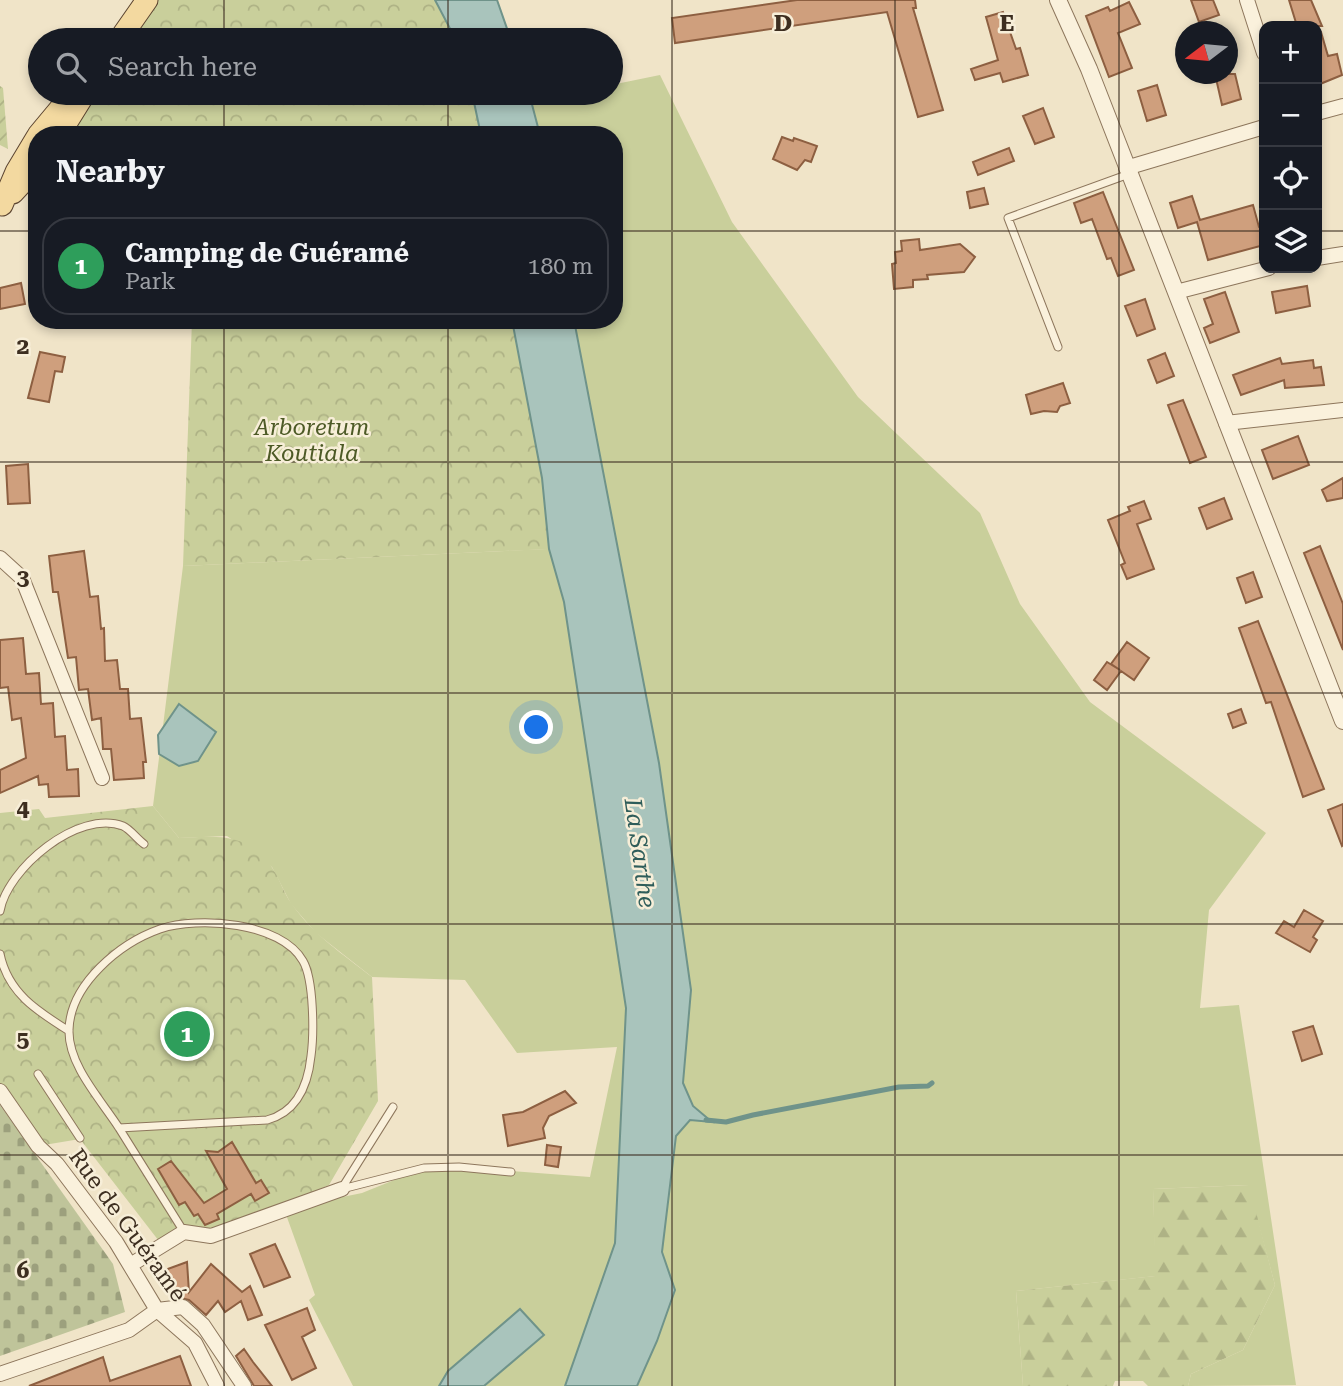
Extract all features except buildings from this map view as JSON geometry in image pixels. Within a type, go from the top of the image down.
[{"type":"main road","points":[[127,28],[147,0]]},
{"type":"main road","points":[[45,126],[63,105]]},
{"type":"main road","points":[[65,126],[78,105]]},
{"type":"main road","points":[[1,206],[28,151]]},
{"type":"main road","points":[[1,206],[28,177]]},
{"type":"street","points":[[1058,0],[1089,69],[1343,721]]},
{"type":"street","points":[[1247,0],[1259,37]]},
{"type":"street","points":[[1322,112],[1343,106]]},
{"type":"street","points":[[1128,171],[1259,129]]},
{"type":"street","points":[[1322,257],[1343,254]]},
{"type":"street","points":[[1176,292],[1259,271]]},
{"type":"street","points":[[1226,423],[1343,410]]},
{"type":"street","points":[[0,558],[22,578],[102,778]]},
{"type":"street","name":"Rue de Guéramé","points":[[0,1091],[38,1146],[57,1164],[131,1264],[157,1310],[195,1343],[217,1386]]},
{"type":"street","points":[[131,1264],[184,1232],[211,1236],[342,1189]]},
{"type":"street","points":[[0,1374],[129,1330],[157,1310],[183,1307],[203,1325],[244,1386]]},
{"type":"lane","points":[[1058,347],[1008,218],[1128,171]]},
{"type":"lane","points":[[0,911],[2,897],[21,868],[62,836],[99,823],[124,827],[144,844]]},
{"type":"lane","points":[[119,1128],[267,1120],[281,1117],[302,1096],[311,1055],[310,989],[304,962],[281,939],[249,927],[201,923],[161,929],[124,948],[91,978],[75,999],[69,1031],[76,1061],[184,1232]]},
{"type":"lane","points":[[0,954],[3,970],[19,995],[69,1031]]},
{"type":"lane","points":[[38,1074],[80,1138]]},
{"type":"lane","points":[[342,1189],[393,1107]]},
{"type":"lane","points":[[342,1189],[424,1168],[459,1167],[511,1172]]},
{"type":"green space","points":[[152,0],[435,0],[450,28],[133,28]]},
{"type":"green space","points":[[660,75],[732,222],[858,397],[980,513],[1020,604],[1090,702],[1266,833],[1209,910],[1200,1008],[1239,1005],[1296,1385],[1188,1386],[1191,1374],[1243,1350],[1275,1285],[1248,1185],[1153,1189],[1156,1276],[1016,1291],[1023,1386],[353,1386],[309,1300],[315,1295],[284,1209],[362,1193],[424,1168],[461,1167],[590,1177],[617,1047],[517,1053],[465,980],[372,977],[316,933],[291,904],[272,867],[227,836],[179,838],[153,806],[183,566],[590,547],[592,423],[576,329],[623,329],[623,126],[538,126],[532,105],[623,105],[623,83]]},
{"type":"green space","points":[[0,86],[3,88],[8,149],[0,145]]},
{"type":"green space","points":[[82,105],[475,105],[479,126],[67,126]]},
{"type":"green space","name":"Arboretum Koutiala","points":[[192,329],[514,329],[542,478],[549,549],[183,566]]},
{"type":"green space","points":[[153,806],[179,838],[230,838],[252,847],[271,866],[289,900],[309,925],[372,977],[378,1101],[329,1185],[211,1236],[184,1232],[162,1245],[80,1139],[38,1146],[0,1091],[0,813],[39,809],[45,818]]},
{"type":"green space","points":[[0,1105],[113,1264],[125,1312],[0,1356]]},
{"type":"green space","points":[[1249,1185],[1275,1285],[1243,1350],[1191,1374],[1188,1386],[1148,1386],[1143,1381],[1115,1381],[1113,1386],[1023,1386],[1016,1291],[1155,1276],[1153,1189]]},
{"type":"water","points":[[435,0],[497,0],[507,28],[450,28]]},
{"type":"water","points":[[475,105],[532,105],[538,126],[479,126]]},
{"type":"water","name":"La Sarthe","points":[[514,329],[576,329],[659,763],[691,990],[683,1083],[693,1106],[712,1122],[690,1120],[676,1136],[662,1252],[675,1290],[637,1386],[565,1386],[615,1243],[626,1008],[564,602],[549,549],[542,478]]},
{"type":"water","points":[[179,704],[216,732],[198,761],[179,766],[159,754],[158,735]]},
{"type":"water","points":[[520,1309],[544,1335],[484,1386],[439,1386],[448,1371]]},
{"type":"waterway","points":[[706,1120],[726,1122],[899,1087],[928,1086],[932,1083]]},
{"type":"place","name":"Camping de Guéramé","points":[[187,1034]]}]
